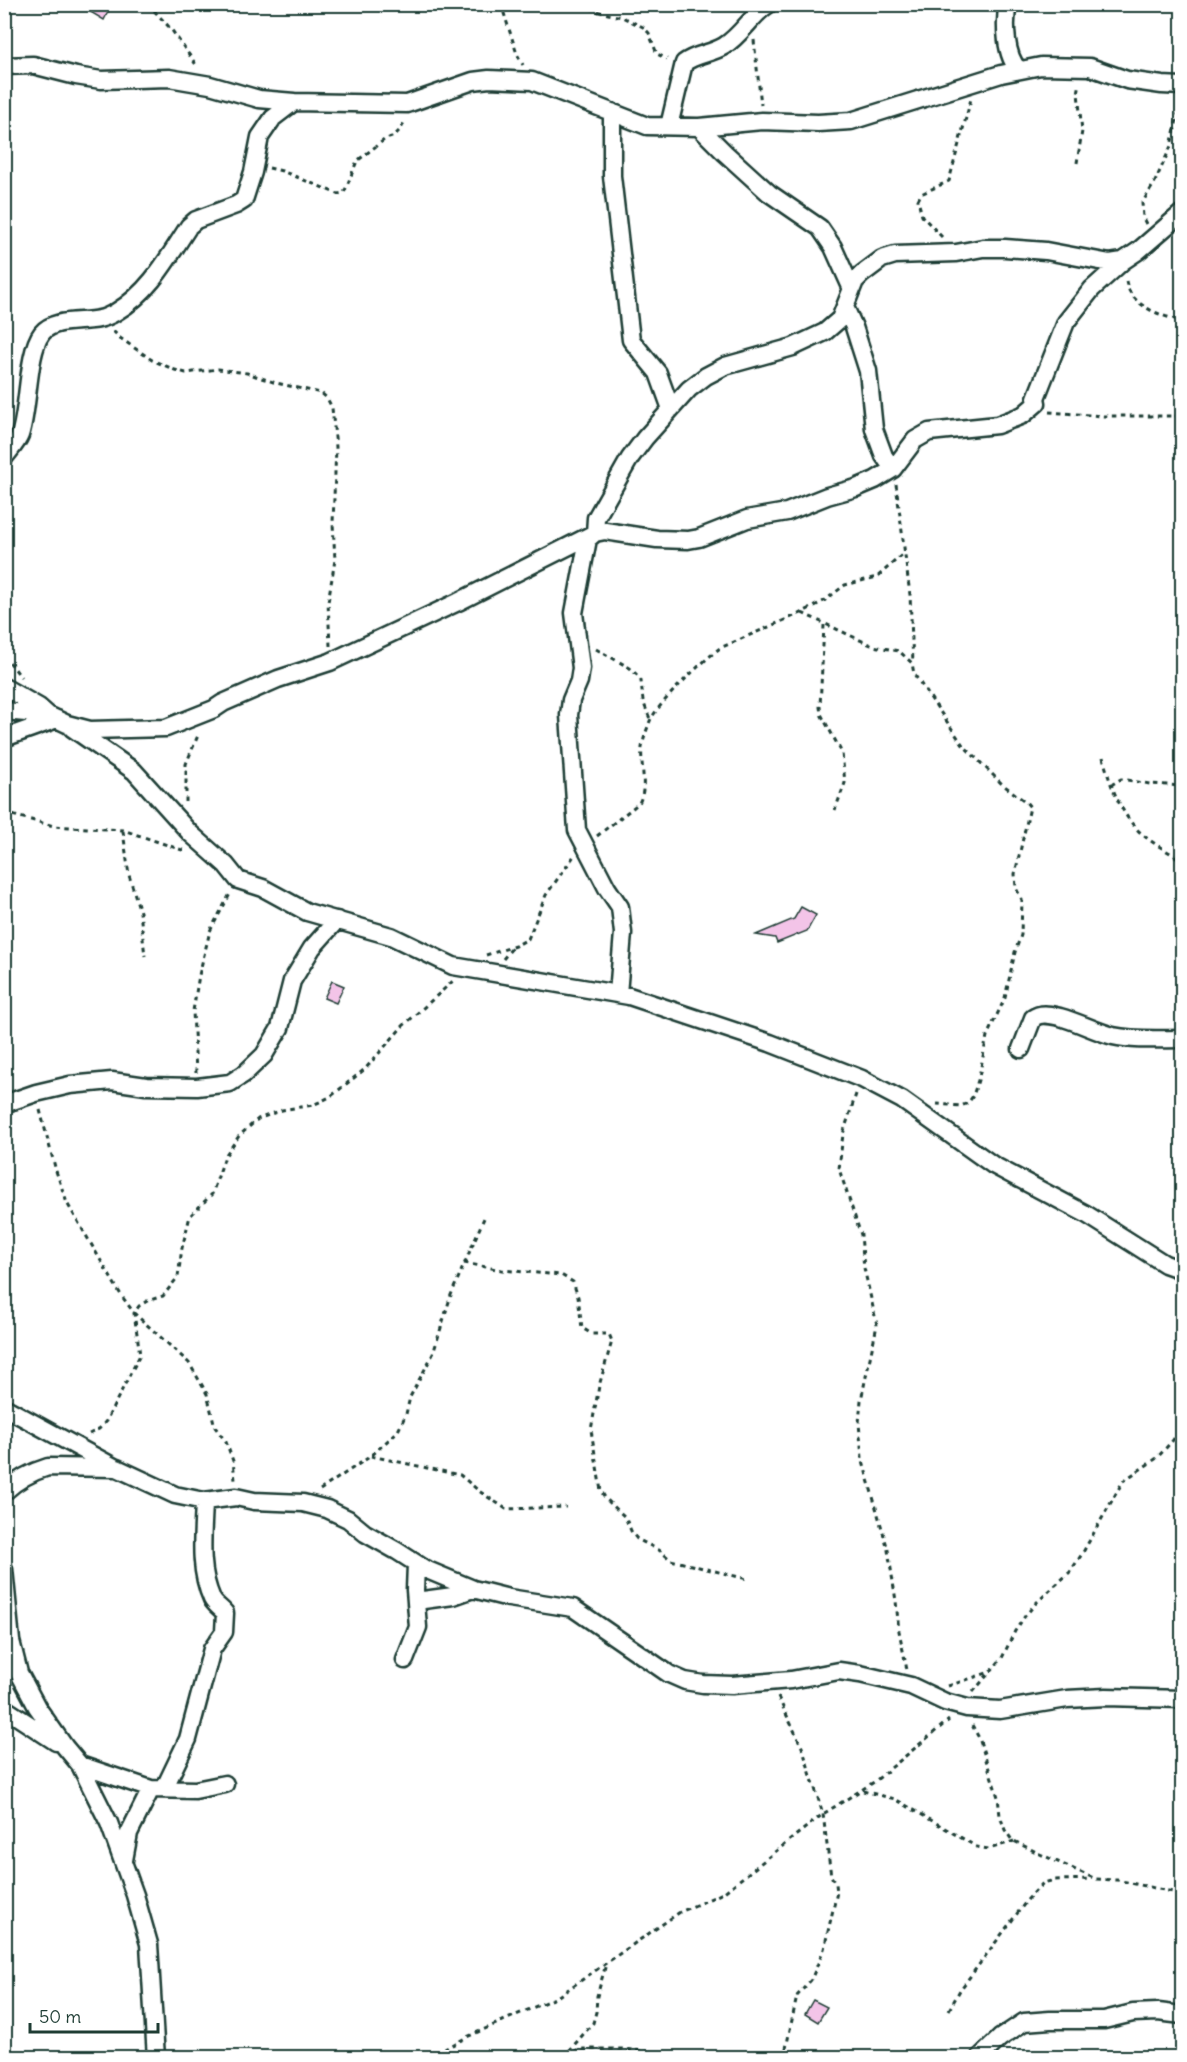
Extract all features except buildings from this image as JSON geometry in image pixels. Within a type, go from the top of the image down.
[{"type":"street","points":[[1008,4],[1007,37],[1013,62],[1019,70]]},
{"type":"street","points":[[669,126],[683,65],[689,59],[710,54],[724,46],[741,33],[764,8]]},
{"type":"street","points":[[4,66],[33,65],[101,80],[170,78],[210,85],[260,99],[294,102],[407,104],[473,81],[489,79],[531,81],[647,126],[699,127],[762,121],[818,123],[851,121],[974,83],[1041,66],[1090,67],[1127,80],[1182,86]]},
{"type":"street","points":[[4,458],[19,437],[34,351],[41,334],[47,328],[59,324],[101,319],[116,312],[149,286],[189,226],[196,220],[236,206],[244,200],[253,172],[260,137],[273,118],[294,102]]},
{"type":"street","points":[[612,112],[612,176],[631,340],[658,373],[671,409]]},
{"type":"street","points":[[699,127],[769,193],[820,228],[833,246],[852,287]]},
{"type":"street","points":[[4,711],[58,720],[90,729],[166,728],[214,709],[278,679],[330,662],[458,602],[595,533],[605,531],[673,540],[699,538],[752,517],[787,512],[827,496],[856,488],[893,469],[919,437],[937,430],[984,427],[1009,422],[1023,415],[1037,403],[1036,398],[1066,322],[1092,289],[1182,213]]},
{"type":"street","points":[[618,994],[624,933],[620,907],[607,888],[577,830],[569,716],[571,700],[579,681],[581,668],[574,613],[588,539],[595,533],[596,518],[615,482],[645,438],[671,409],[706,376],[739,361],[779,352],[809,341],[835,324],[840,319],[852,287],[862,273],[888,257],[904,254],[956,253],[983,248],[1023,248],[1110,262],[1123,261]]},
{"type":"street","points":[[845,307],[868,371],[874,429],[893,469]]},
{"type":"street","points":[[4,687],[39,707],[134,771],[190,833],[226,865],[238,880],[263,888],[307,912],[391,936],[453,966],[629,996],[770,1043],[862,1079],[902,1100],[993,1165],[1086,1214],[1165,1264],[1182,1270]]},
{"type":"street","points":[[4,738],[58,720]]},
{"type":"street","points":[[4,1104],[70,1085],[112,1081],[146,1086],[196,1087],[230,1083],[244,1074],[264,1055],[280,1028],[292,981],[312,948],[337,920]]},
{"type":"street","points":[[1020,1049],[1033,1018],[1048,1015],[1128,1039],[1182,1039]]},
{"type":"street","points":[[4,1407],[117,1468],[175,1496],[204,1501],[236,1497],[254,1501],[303,1503],[327,1509],[348,1519],[365,1533],[424,1569],[472,1589],[509,1598],[573,1608],[669,1674],[685,1681],[732,1684],[765,1682],[838,1671],[860,1674],[917,1690],[945,1702],[965,1707],[1000,1710],[1067,1699],[1106,1697],[1182,1699]]},
{"type":"street","points":[[4,1492],[14,1483],[37,1470],[48,1467],[117,1468]]},
{"type":"street","points":[[123,1862],[129,1833],[188,1739],[212,1648],[225,1630],[225,1613],[213,1602],[203,1571],[204,1501]]},
{"type":"street","points":[[405,1660],[418,1627],[416,1564]]},
{"type":"street","points":[[4,1569],[11,1641],[19,1673],[37,1707],[64,1747],[80,1765],[109,1823],[149,1944],[156,2058]]},
{"type":"street","points":[[416,1601],[453,1596],[472,1589]]},
{"type":"street","points":[[4,1708],[64,1747]]},
{"type":"street","points":[[80,1765],[158,1789],[195,1790],[225,1784]]},
{"type":"street","points":[[979,2058],[1000,2038],[1024,2022],[1104,2020],[1133,2013],[1158,2012],[1182,2015]]},
{"type":"path","points":[[148,4],[171,29],[210,85]]},
{"type":"path","points":[[501,4],[517,54],[531,81]]},
{"type":"path","points":[[581,4],[643,27],[649,33],[657,54],[683,65]]},
{"type":"path","points":[[762,121],[754,35],[764,8]]},
{"type":"path","points":[[1077,163],[1082,131],[1079,87],[1090,67]]},
{"type":"path","points":[[956,253],[922,216],[918,200],[921,195],[949,181],[968,115],[974,83]]},
{"type":"path","points":[[1158,233],[1149,230],[1144,222],[1142,204],[1171,146],[1180,107],[1182,86]]},
{"type":"path","points":[[253,172],[268,168],[282,171],[338,195],[342,194],[357,161],[401,129],[405,123],[407,104]]},
{"type":"path","points":[[1123,261],[1127,289],[1134,298],[1161,316],[1182,321]]},
{"type":"path","points":[[101,319],[120,338],[152,360],[175,370],[186,373],[218,369],[246,373],[276,383],[321,393],[327,398],[332,408],[336,447],[333,523],[335,560],[328,602],[330,662]]},
{"type":"path","points":[[1037,403],[1043,410],[1060,414],[1182,416]]},
{"type":"path","points":[[893,469],[910,595],[914,674]]},
{"type":"path","points":[[72,1443],[99,1429],[106,1421],[134,1370],[140,1355],[134,1313],[147,1301],[163,1296],[178,1277],[189,1216],[212,1194],[225,1156],[239,1136],[258,1119],[282,1110],[313,1105],[330,1097],[365,1069],[403,1026],[477,959],[528,939],[546,896],[573,858],[622,818],[642,798],[644,776],[642,747],[650,720],[691,674],[720,648],[801,613],[824,601],[845,585],[877,577],[904,553]]},
{"type":"path","points":[[4,581],[8,605],[4,641]]},
{"type":"path","points":[[801,613],[873,646],[899,651],[912,663],[914,674],[963,745],[1030,807],[1015,874],[1016,888],[1022,900],[1021,934],[1005,998],[987,1036],[973,1096],[961,1106],[930,1104]]},
{"type":"path","points":[[824,625],[820,707],[821,714],[842,753],[845,783],[835,810]]},
{"type":"path","points":[[576,628],[584,639],[598,650],[630,668],[638,676],[650,720]]},
{"type":"path","points":[[186,806],[186,764],[200,730],[214,709]]},
{"type":"path","points":[[1103,757],[1111,786],[1130,822],[1144,836],[1182,861]]},
{"type":"path","points":[[1111,786],[1121,779],[1182,786]]},
{"type":"path","points":[[4,813],[54,826],[123,830],[195,855]]},
{"type":"path","points":[[123,830],[129,876],[140,912],[145,956]]},
{"type":"path","points":[[196,1087],[193,1011],[199,975],[210,931],[238,880]]},
{"type":"path","points":[[862,1079],[851,1105],[843,1134],[839,1169],[861,1235],[864,1268],[878,1325],[861,1400],[859,1423],[862,1458],[888,1550],[899,1630],[917,1690],[989,1672]]},
{"type":"path","points":[[36,1093],[56,1171],[67,1203],[134,1313],[189,1363],[207,1394],[215,1427],[226,1442],[233,1461],[236,1497]]},
{"type":"path","points":[[303,1503],[321,1488],[371,1456],[398,1431],[410,1397],[433,1354],[451,1295],[484,1218]]},
{"type":"path","points":[[464,1263],[502,1270],[561,1275],[573,1282],[578,1297],[582,1328],[592,1334],[609,1334],[612,1338],[599,1386],[591,1431],[601,1491],[625,1517],[637,1539],[659,1550],[671,1560],[747,1579]]},
{"type":"path","points":[[428,2058],[469,2036],[557,1997],[680,1912],[723,1893],[823,1814],[863,1791],[913,1751],[965,1707],[973,1691],[1002,1658],[1025,1616],[1070,1572],[1124,1480],[1157,1458],[1173,1440],[1182,1425]]},
{"type":"path","points":[[371,1456],[460,1475],[506,1509],[566,1507]]},
{"type":"path","points":[[765,1682],[779,1697],[802,1747],[823,1814],[831,1876],[836,1884],[837,1892],[824,1950],[811,1980],[797,1996],[784,2058]]},
{"type":"path","points":[[965,1707],[979,1738],[998,1797],[1000,1816],[1005,1830],[1014,1841],[1096,1879]]},
{"type":"path","points":[[863,1791],[895,1799],[977,1847],[989,1849],[1014,1841]]},
{"type":"path","points":[[949,2010],[960,1990],[1028,1899],[1043,1883],[1055,1880],[1117,1880],[1182,1894]]},
{"type":"path","points":[[563,2058],[593,2024],[597,1996],[606,1964]]},
{"type":"path","points":[[563,2058],[579,2049],[622,2049],[649,2052],[663,2058]]}]
